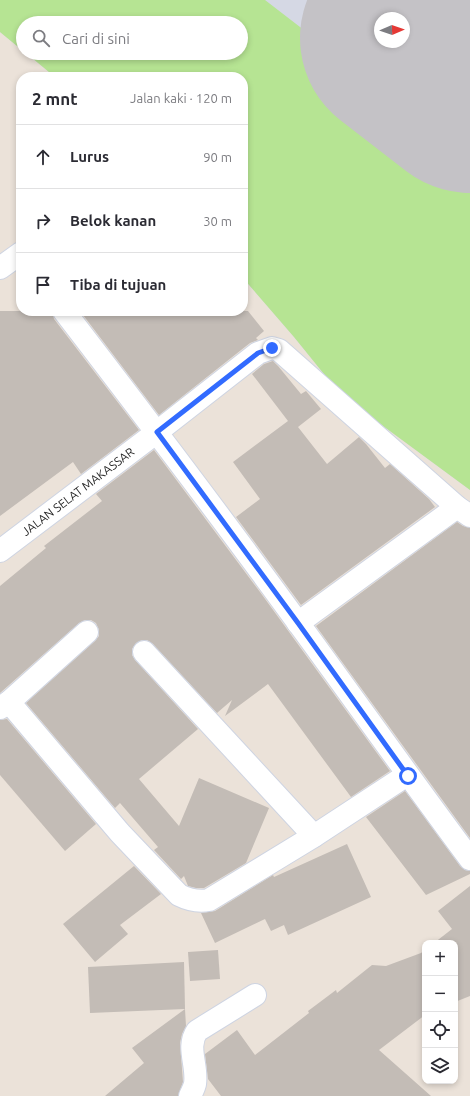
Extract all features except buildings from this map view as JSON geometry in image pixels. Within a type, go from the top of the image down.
[{"type":"street","points":[[0,268],[16,257]]},
{"type":"street","points":[[68,316],[157,432],[470,859]]},
{"type":"street","name":"JALAN SELAT MAKASSAR","points":[[0,551],[258,353],[272,348],[279,350],[464,511]]},
{"type":"street","points":[[298,623],[464,511]]},
{"type":"street","points":[[87,632],[4,705],[120,833],[179,895],[200,902],[209,900],[314,836],[408,776]]},
{"type":"street","points":[[144,652],[314,836]]},
{"type":"street","points":[[190,1096],[195,1083],[192,1043],[197,1031],[255,995]]},
{"type":"shaded area","points":[[0,0],[470,0],[470,490],[341,395],[248,284],[248,72],[49,72],[34,60],[248,60],[248,16],[16,16],[16,45],[0,32]]},
{"type":"green space","points":[[0,0],[265,0],[470,158],[470,490],[341,395],[248,284],[248,72],[49,72],[34,60],[248,60],[248,16],[16,16],[16,45],[0,32]]},
{"type":"green space","points":[[443,0],[470,0],[470,21]]},
{"type":"runway","points":[[410,43],[470,89]]},
{"type":"route","points":[[272,348],[258,353],[157,432],[298,623],[408,776]]}]
